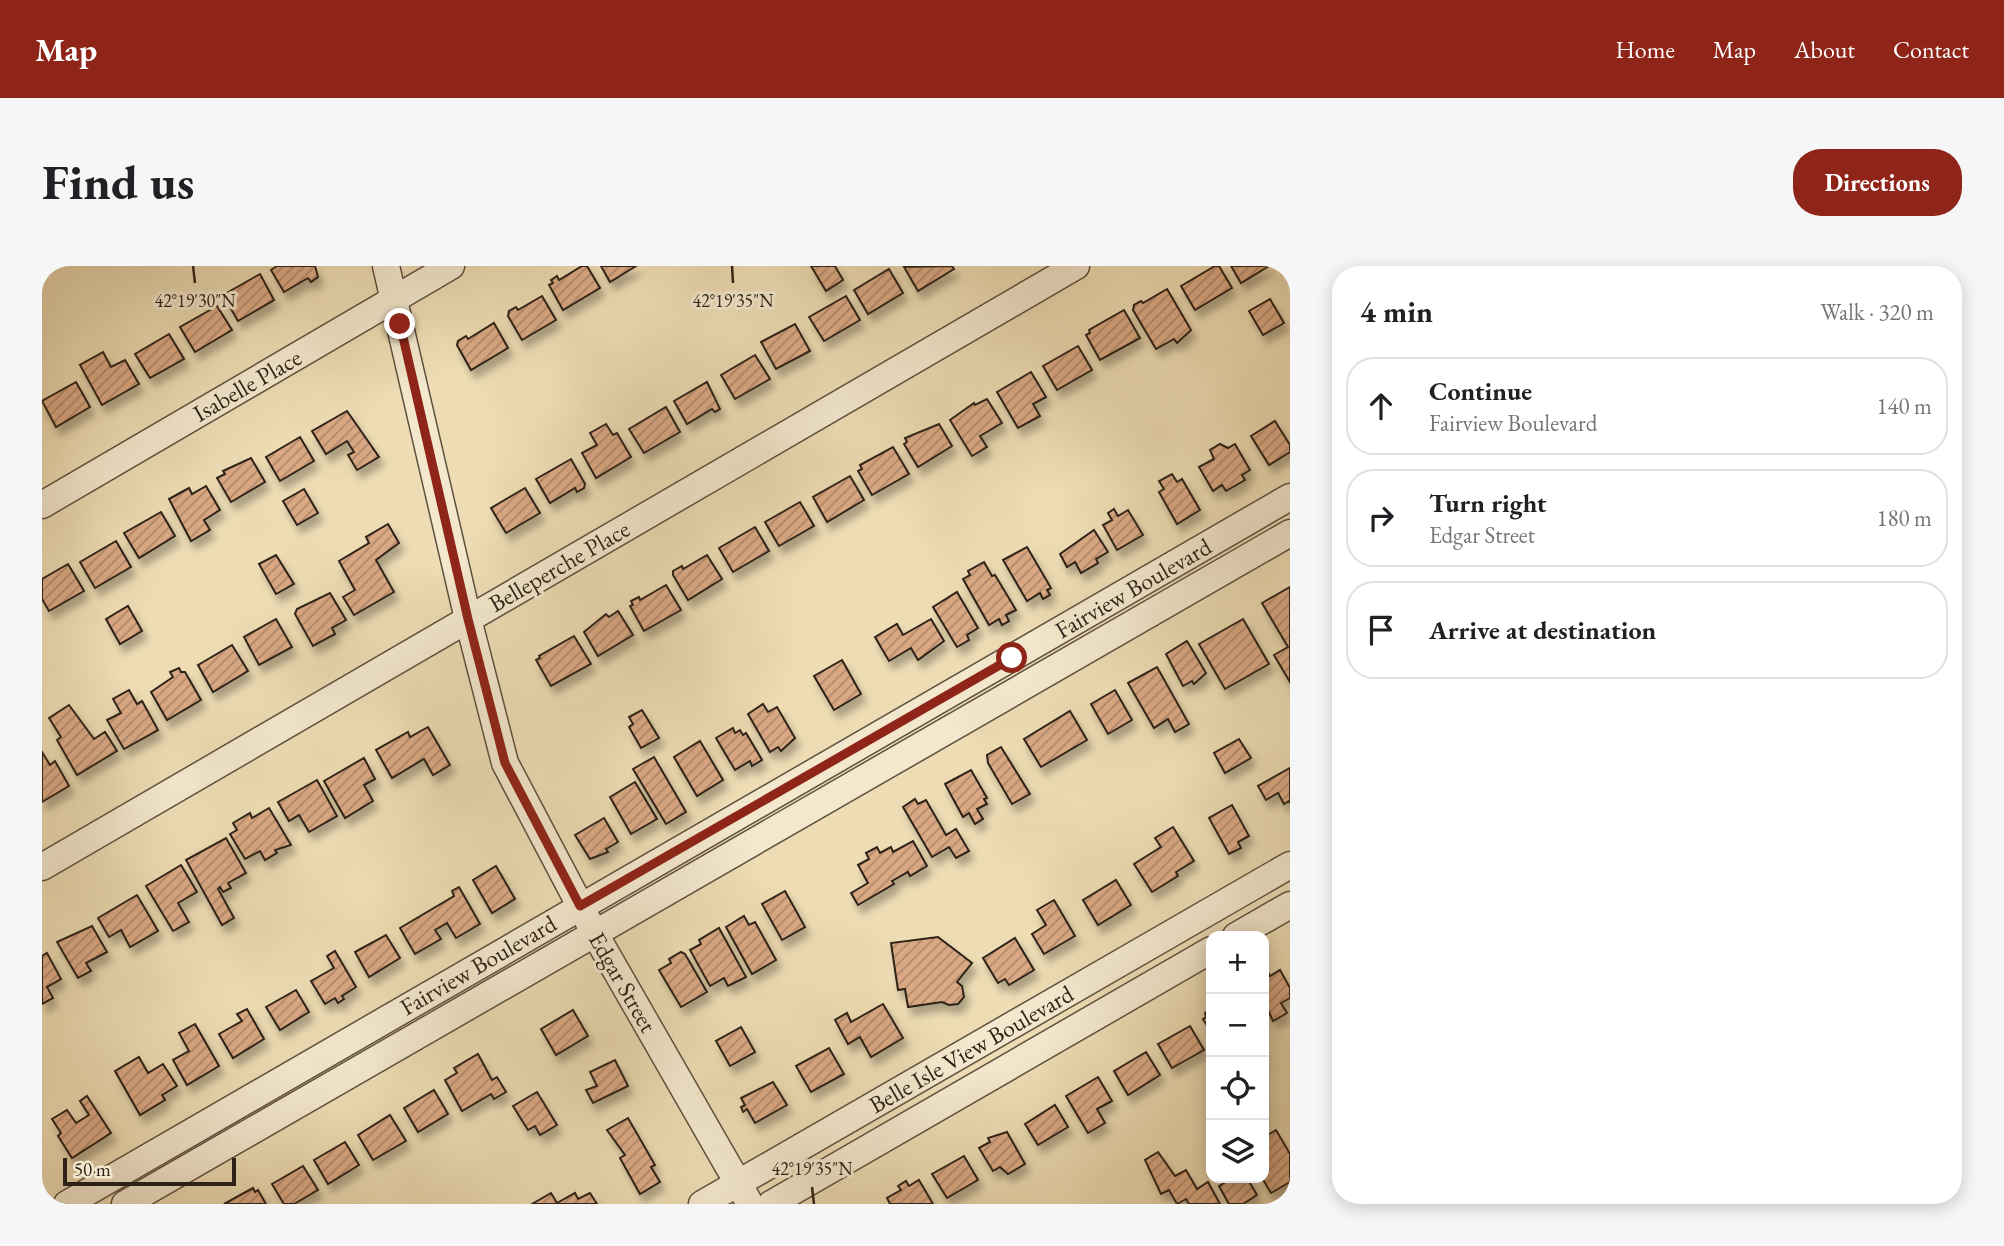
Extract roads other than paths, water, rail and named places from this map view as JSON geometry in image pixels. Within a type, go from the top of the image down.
[{"type":"street","name":"Edgar Street","points":[[386,266],[468,619],[505,763],[595,934],[744,1194]]},
{"type":"street","name":"Isabelle Place","points":[[42,505],[452,266]]},
{"type":"street","name":"Belleperche Place","points":[[42,867],[1076,266]]},
{"type":"street","name":"Fairview Boulevard","points":[[73,1203],[580,906],[1290,497]]},
{"type":"street","name":"Fairview Boulevard","points":[[125,1204],[1290,533]]},
{"type":"street","points":[[1012,658],[1026,686]]},
{"type":"street","name":"Belle Isle View Boulevard","points":[[702,1204],[744,1194],[1290,865]]},
{"type":"street","points":[[1240,894],[1247,930],[1290,905]]},
{"type":"street","name":"Belle Isle View Boulevard","points":[[771,1204],[1206,953]]}]
